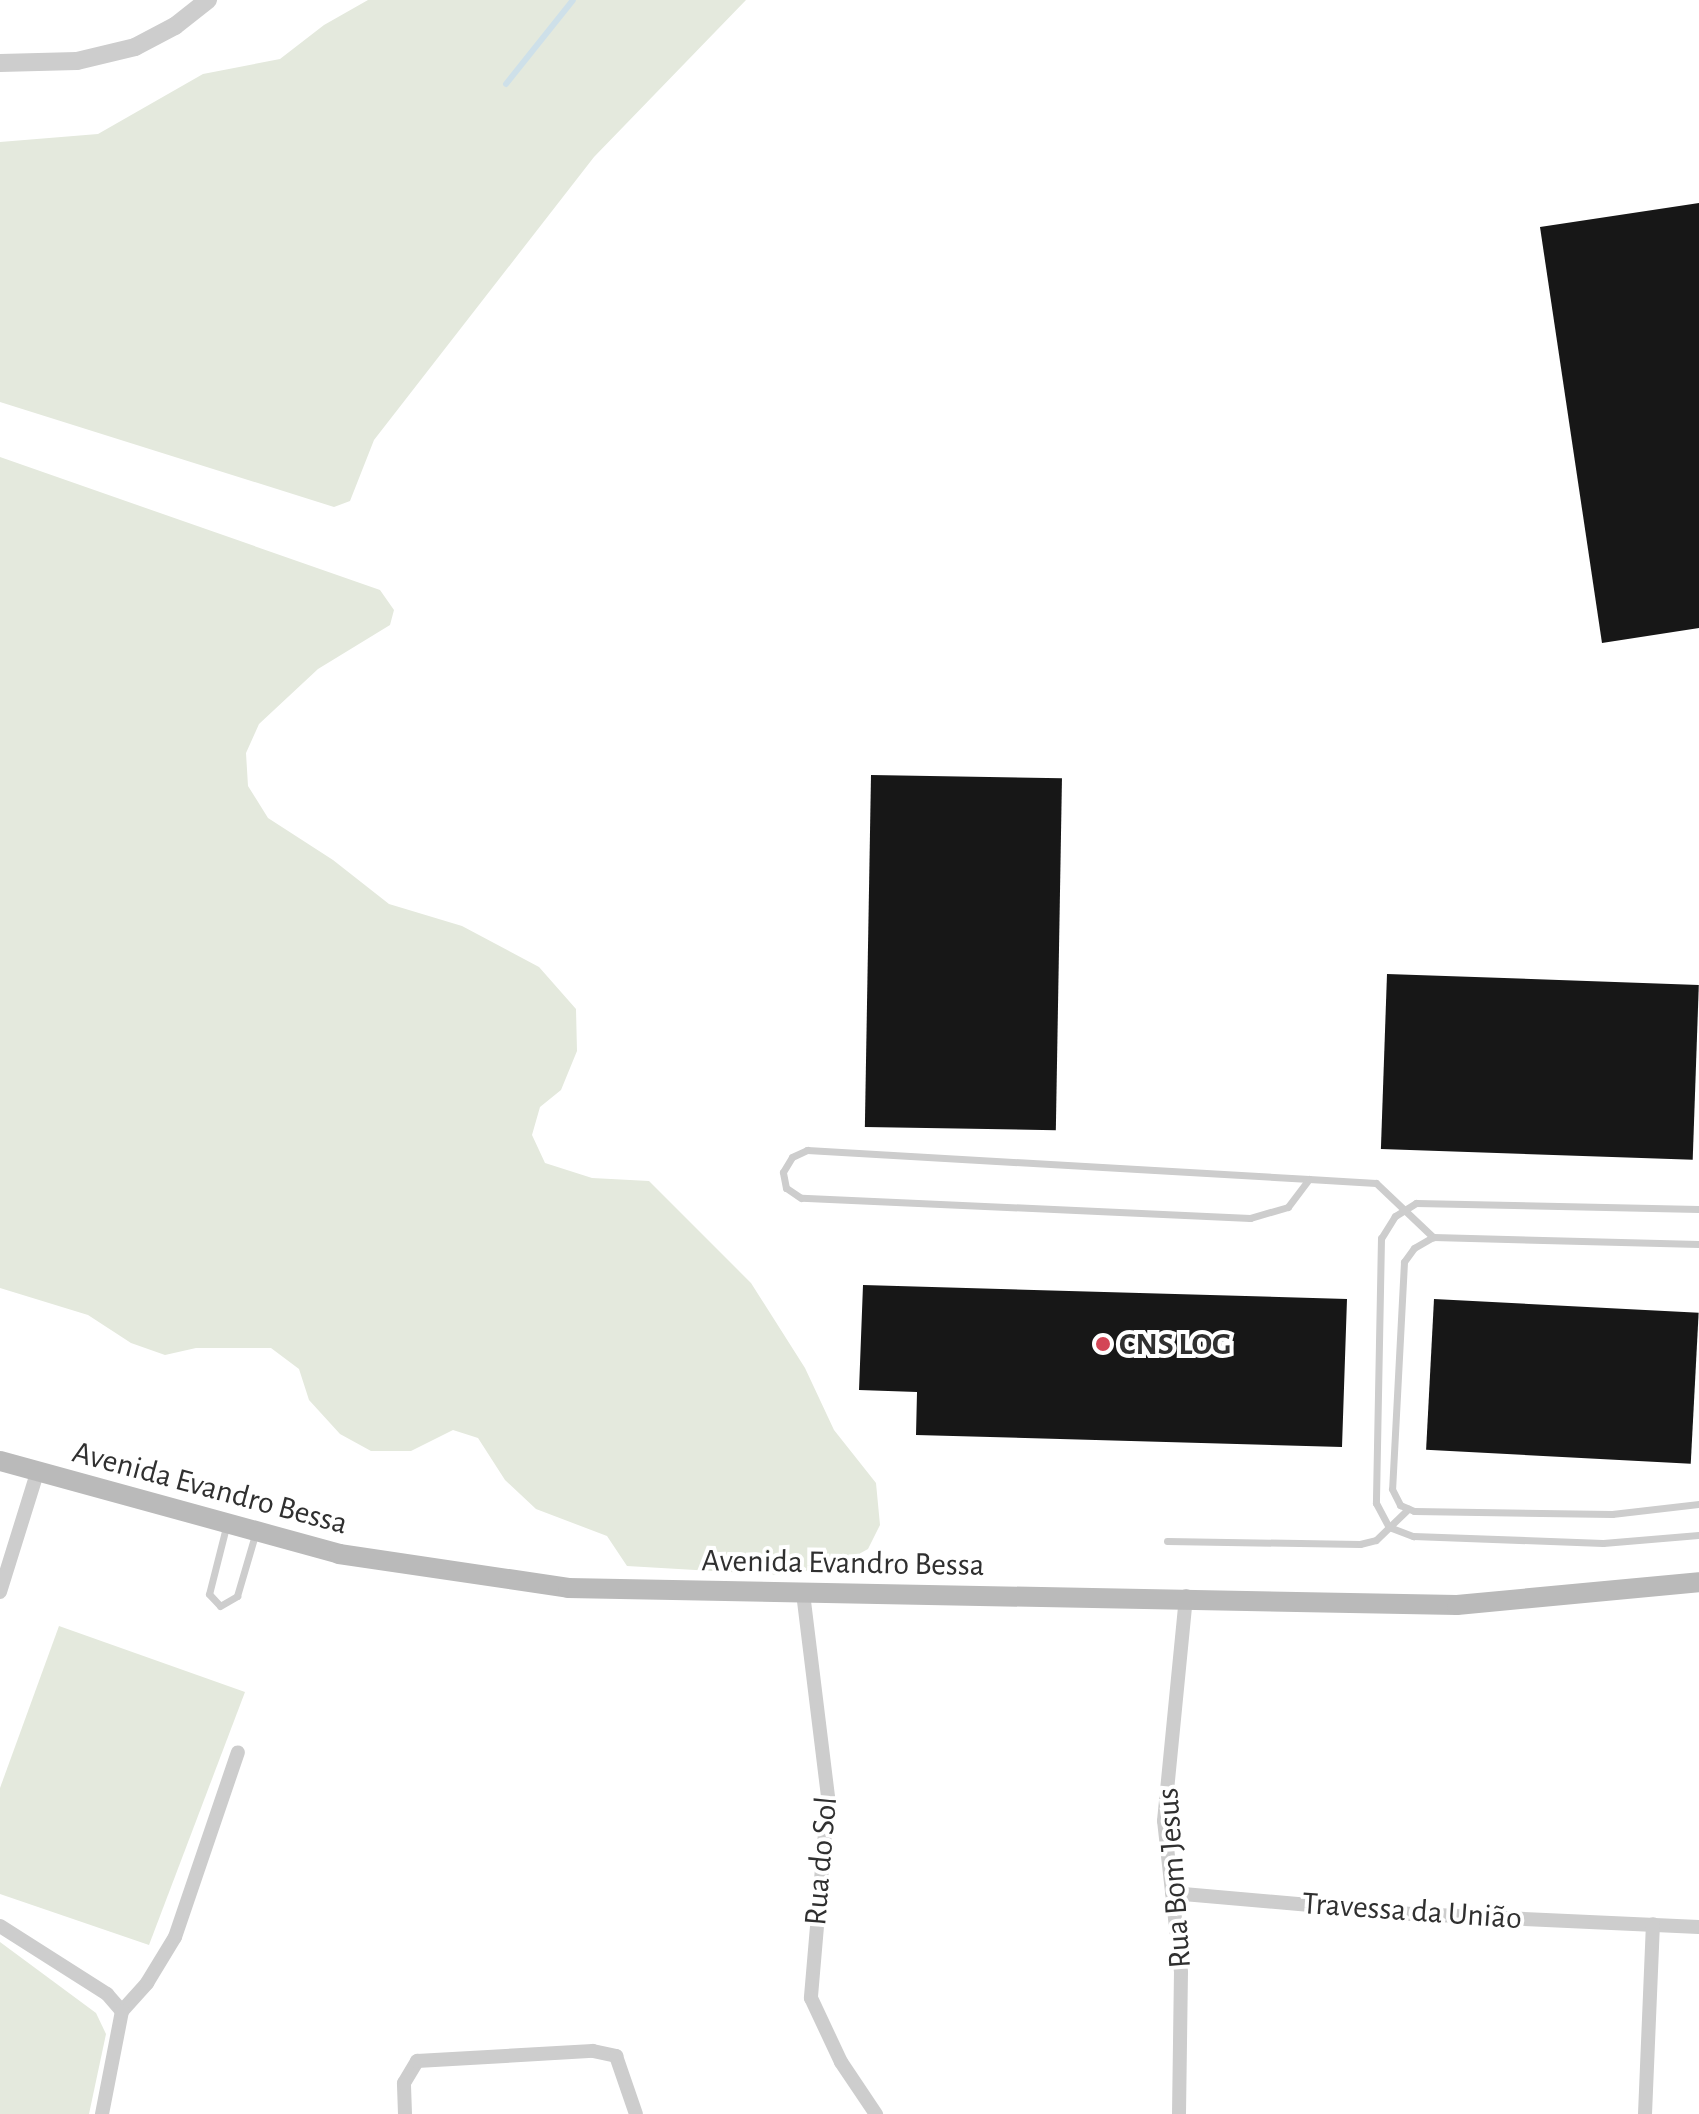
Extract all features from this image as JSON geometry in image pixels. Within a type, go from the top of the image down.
[{"type":"main road","name":"Avenida Evandro Bessa","points":[[0,1461],[255,1535],[505,1583],[803,1593],[1186,1596],[1457,1605],[1699,1582]]},
{"type":"street","points":[[0,63],[38,65],[110,54],[156,39],[208,0]]},
{"type":"street","points":[[0,1592],[37,1473]]},
{"type":"street","name":"Rua do Sol","points":[[803,1593],[828,1798],[811,1998],[841,2062],[876,2114]]},
{"type":"street","name":"Rua Bom Jesus","points":[[1179,2114],[1181,1972],[1165,1796],[1186,1596]]},
{"type":"street","points":[[102,2114],[122,2011],[147,1983],[175,1937],[238,1752]]},
{"type":"street","name":"Travessa da União","points":[[1172,1893],[1414,1914],[1699,1927]]},
{"type":"street","points":[[1645,2114],[1653,1924]]},
{"type":"street","points":[[0,1926],[107,1994],[122,2011]]},
{"type":"street","points":[[405,2114],[404,2083],[417,2061],[593,2051],[616,2056],[636,2114]]},
{"type":"lane","points":[[1309,1179],[1288,1207],[1250,1218],[801,1198],[786,1188],[783,1172],[792,1157],[807,1150],[1309,1179],[1376,1183],[1433,1237]]},
{"type":"lane","points":[[1699,1209],[1416,1203],[1405,1208],[1381,1238],[1376,1503],[1389,1527],[1413,1536],[1603,1543],[1699,1535]]},
{"type":"lane","points":[[1699,1244],[1433,1237],[1404,1262],[1392,1489],[1395,1500],[1408,1509],[1612,1514],[1699,1504]]},
{"type":"lane","points":[[1167,1541],[1360,1544],[1376,1540],[1408,1509]]},
{"type":"lane","points":[[226,1527],[209,1594],[220,1606],[237,1596],[255,1535]]},
{"type":"shaded area","points":[[368,0],[746,0],[594,157],[374,440],[350,501],[334,507],[0,402],[0,142],[98,134],[203,74],[280,59],[324,25]]},
{"type":"shaded area","points":[[0,457],[380,590],[394,610],[390,625],[318,669],[259,724],[246,753],[248,786],[268,818],[333,860],[389,904],[462,926],[539,967],[576,1009],[577,1051],[561,1090],[540,1107],[532,1135],[545,1163],[592,1178],[649,1181],[751,1283],[805,1368],[834,1430],[876,1483],[880,1525],[868,1549],[839,1565],[781,1575],[627,1566],[607,1536],[536,1509],[505,1480],[478,1438],[453,1430],[411,1451],[371,1451],[340,1434],[309,1400],[299,1369],[271,1348],[196,1348],[165,1355],[131,1343],[88,1315],[0,1288]]},
{"type":"shaded area","points":[[59,1626],[245,1692],[149,1945],[0,1894],[0,1788]]},
{"type":"shaded area","points":[[0,1942],[96,2013],[106,2034],[89,2114],[0,2114]]},
{"type":"building","points":[[1699,203],[1699,628],[1602,643],[1540,227]]},
{"type":"building","points":[[871,775],[1062,778],[1056,1130],[865,1127]]},
{"type":"building","points":[[1387,974],[1699,985],[1693,1160],[1381,1149]]},
{"type":"building","name":"CNS LOG","points":[[863,1285],[1347,1299],[1342,1447],[916,1435],[917,1392],[859,1390]]},
{"type":"building","points":[[1434,1299],[1699,1313],[1691,1464],[1426,1450]]},
{"type":"waterway","points":[[506,84],[573,0]]},
{"type":"place","name":"CNS LOG","points":[[1103,1344]]}]
